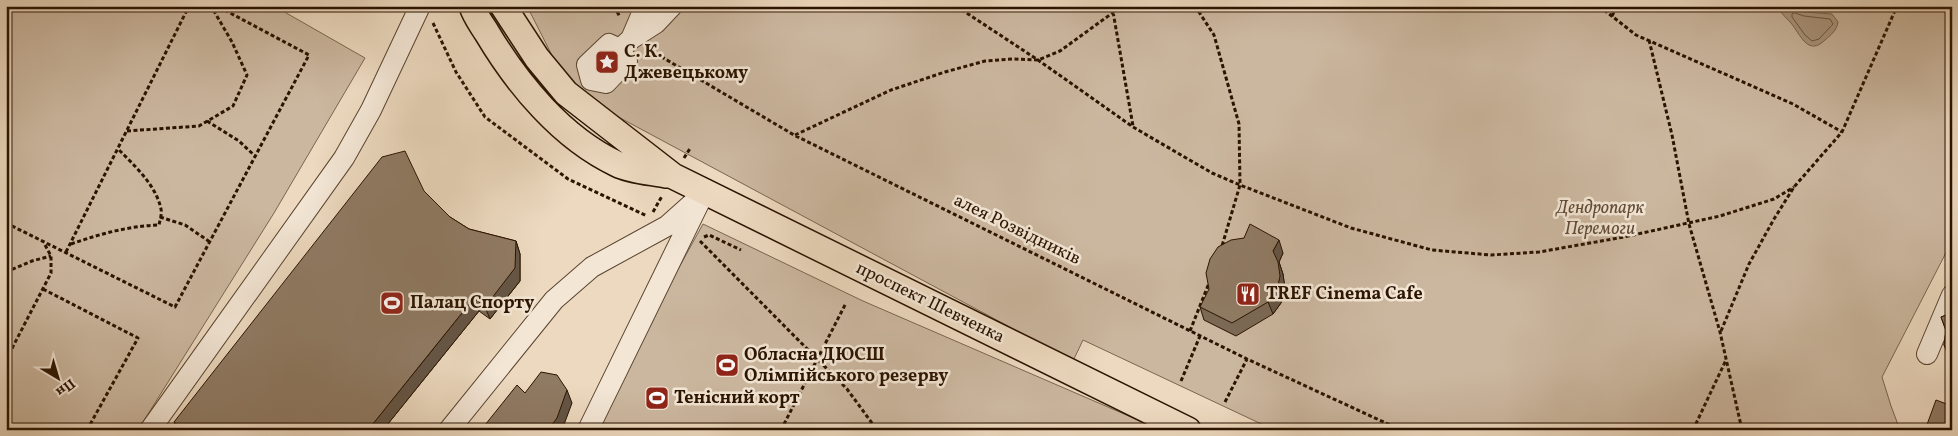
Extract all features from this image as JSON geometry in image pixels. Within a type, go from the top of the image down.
[{"type":"main road","name":"проспект Шевченка","points":[[472,6],[514,74],[558,123],[586,145],[619,165],[673,176]]},
{"type":"main road","name":"проспект Шевченка","points":[[503,6],[536,58],[566,93],[673,176],[704,193],[1188,430]]},
{"type":"street","points":[[626,44],[643,11],[648,6]]},
{"type":"street","points":[[587,85],[587,66],[608,44],[626,44],[656,23],[672,6]]},
{"type":"street","points":[[150,430],[344,158],[425,10]]},
{"type":"street","points":[[449,430],[554,300],[592,267],[667,226],[704,193]]},
{"type":"street","points":[[588,430],[704,193]]},
{"type":"street","points":[[1928,354],[1952,295]]},
{"type":"path","points":[[66,252],[189,6]]},
{"type":"path","points":[[127,131],[199,126],[233,106],[247,75],[232,42],[211,6]]},
{"type":"path","points":[[6,223],[175,307],[309,55],[217,6]]},
{"type":"path","points":[[956,6],[1038,60],[1133,127],[1212,173],[1351,228],[1432,250],[1481,254],[1539,252],[1689,224],[1774,199],[1794,187]]},
{"type":"path","points":[[1112,6],[1133,127]]},
{"type":"path","points":[[794,136],[891,90],[945,72],[985,61],[1038,60],[1060,51],[1122,6]]},
{"type":"path","points":[[1195,6],[1214,34],[1239,124],[1240,185],[1222,248]]},
{"type":"path","points":[[1598,6],[1636,34],[1793,104],[1842,132]]},
{"type":"path","points":[[1612,16],[1618,6]]},
{"type":"path","points":[[1720,332],[1749,264],[1774,219],[1794,187],[1842,132],[1897,6]]},
{"type":"path","points":[[425,10],[456,72],[485,117],[568,179],[667,226]]},
{"type":"path","points":[[1649,40],[1672,135],[1689,224],[1720,332],[1742,430]]},
{"type":"path","name":"алея Розвідників","points":[[626,44],[794,136],[1247,359],[1401,430]]},
{"type":"path","points":[[208,121],[240,141],[255,156]]},
{"type":"path","points":[[70,244],[103,233],[141,226],[159,225],[162,210],[153,190],[137,167],[118,149]]},
{"type":"path","points":[[160,217],[185,225],[210,242]]},
{"type":"path","points":[[741,250],[709,235],[699,239],[847,389],[877,430]]},
{"type":"path","points":[[6,360],[51,273],[51,256],[44,243]]},
{"type":"path","points":[[6,272],[32,261],[51,256]]},
{"type":"path","points":[[1190,331],[1210,281]]},
{"type":"path","points":[[43,288],[138,338],[87,430]]},
{"type":"path","points":[[781,430],[846,303]]},
{"type":"path","points":[[1181,381],[1200,336]]},
{"type":"path","points":[[1225,402],[1247,359]]},
{"type":"path","points":[[1693,430],[1726,359]]},
{"type":"green space","points":[[6,6],[274,6],[365,58],[274,213],[138,430],[6,430]]},
{"type":"green space","name":"Дендропарк Перемоги","points":[[527,6],[1952,6],[1952,241],[1882,377],[1900,430],[1274,430],[1083,340],[1073,361],[570,91]]},
{"type":"green space","points":[[703,224],[863,301],[1161,430],[589,430]]},
{"type":"water","points":[[1775,6],[1793,6],[1805,12],[1832,14],[1838,22],[1835,30],[1819,45],[1809,45]]},
{"type":"building","name":"Палац Спорту","points":[[405,151],[424,191],[450,217],[469,229],[516,241],[515,268],[485,307],[474,298],[368,430],[184,430],[174,422],[382,157]]},
{"type":"building","name":"TREF Cinema Cafe","points":[[1250,224],[1279,240],[1273,251],[1278,262],[1280,276],[1277,290],[1268,302],[1232,323],[1200,307],[1209,289],[1206,273],[1210,259],[1218,247],[1231,240],[1244,238]]},
{"type":"building","points":[[1952,313],[1952,355],[1944,345],[1946,330],[1941,317]]},
{"type":"building","points":[[541,372],[557,375],[567,390],[557,418],[548,430],[481,430],[517,385],[525,393]]},
{"type":"building","points":[[1936,400],[1952,406],[1952,430],[1925,430]]},
{"type":"place","name":"С. К. Джевецькому","points":[[607,62]]},
{"type":"place","name":"TREF Cinema Cafe","points":[[1248,294]]},
{"type":"place","name":"Палац Спорту","points":[[392,303]]},
{"type":"place","name":"Обласна ДЮСШ Олімпійського резерву","points":[[727,365]]},
{"type":"place","name":"Тенісний корт","points":[[657,398]]}]
